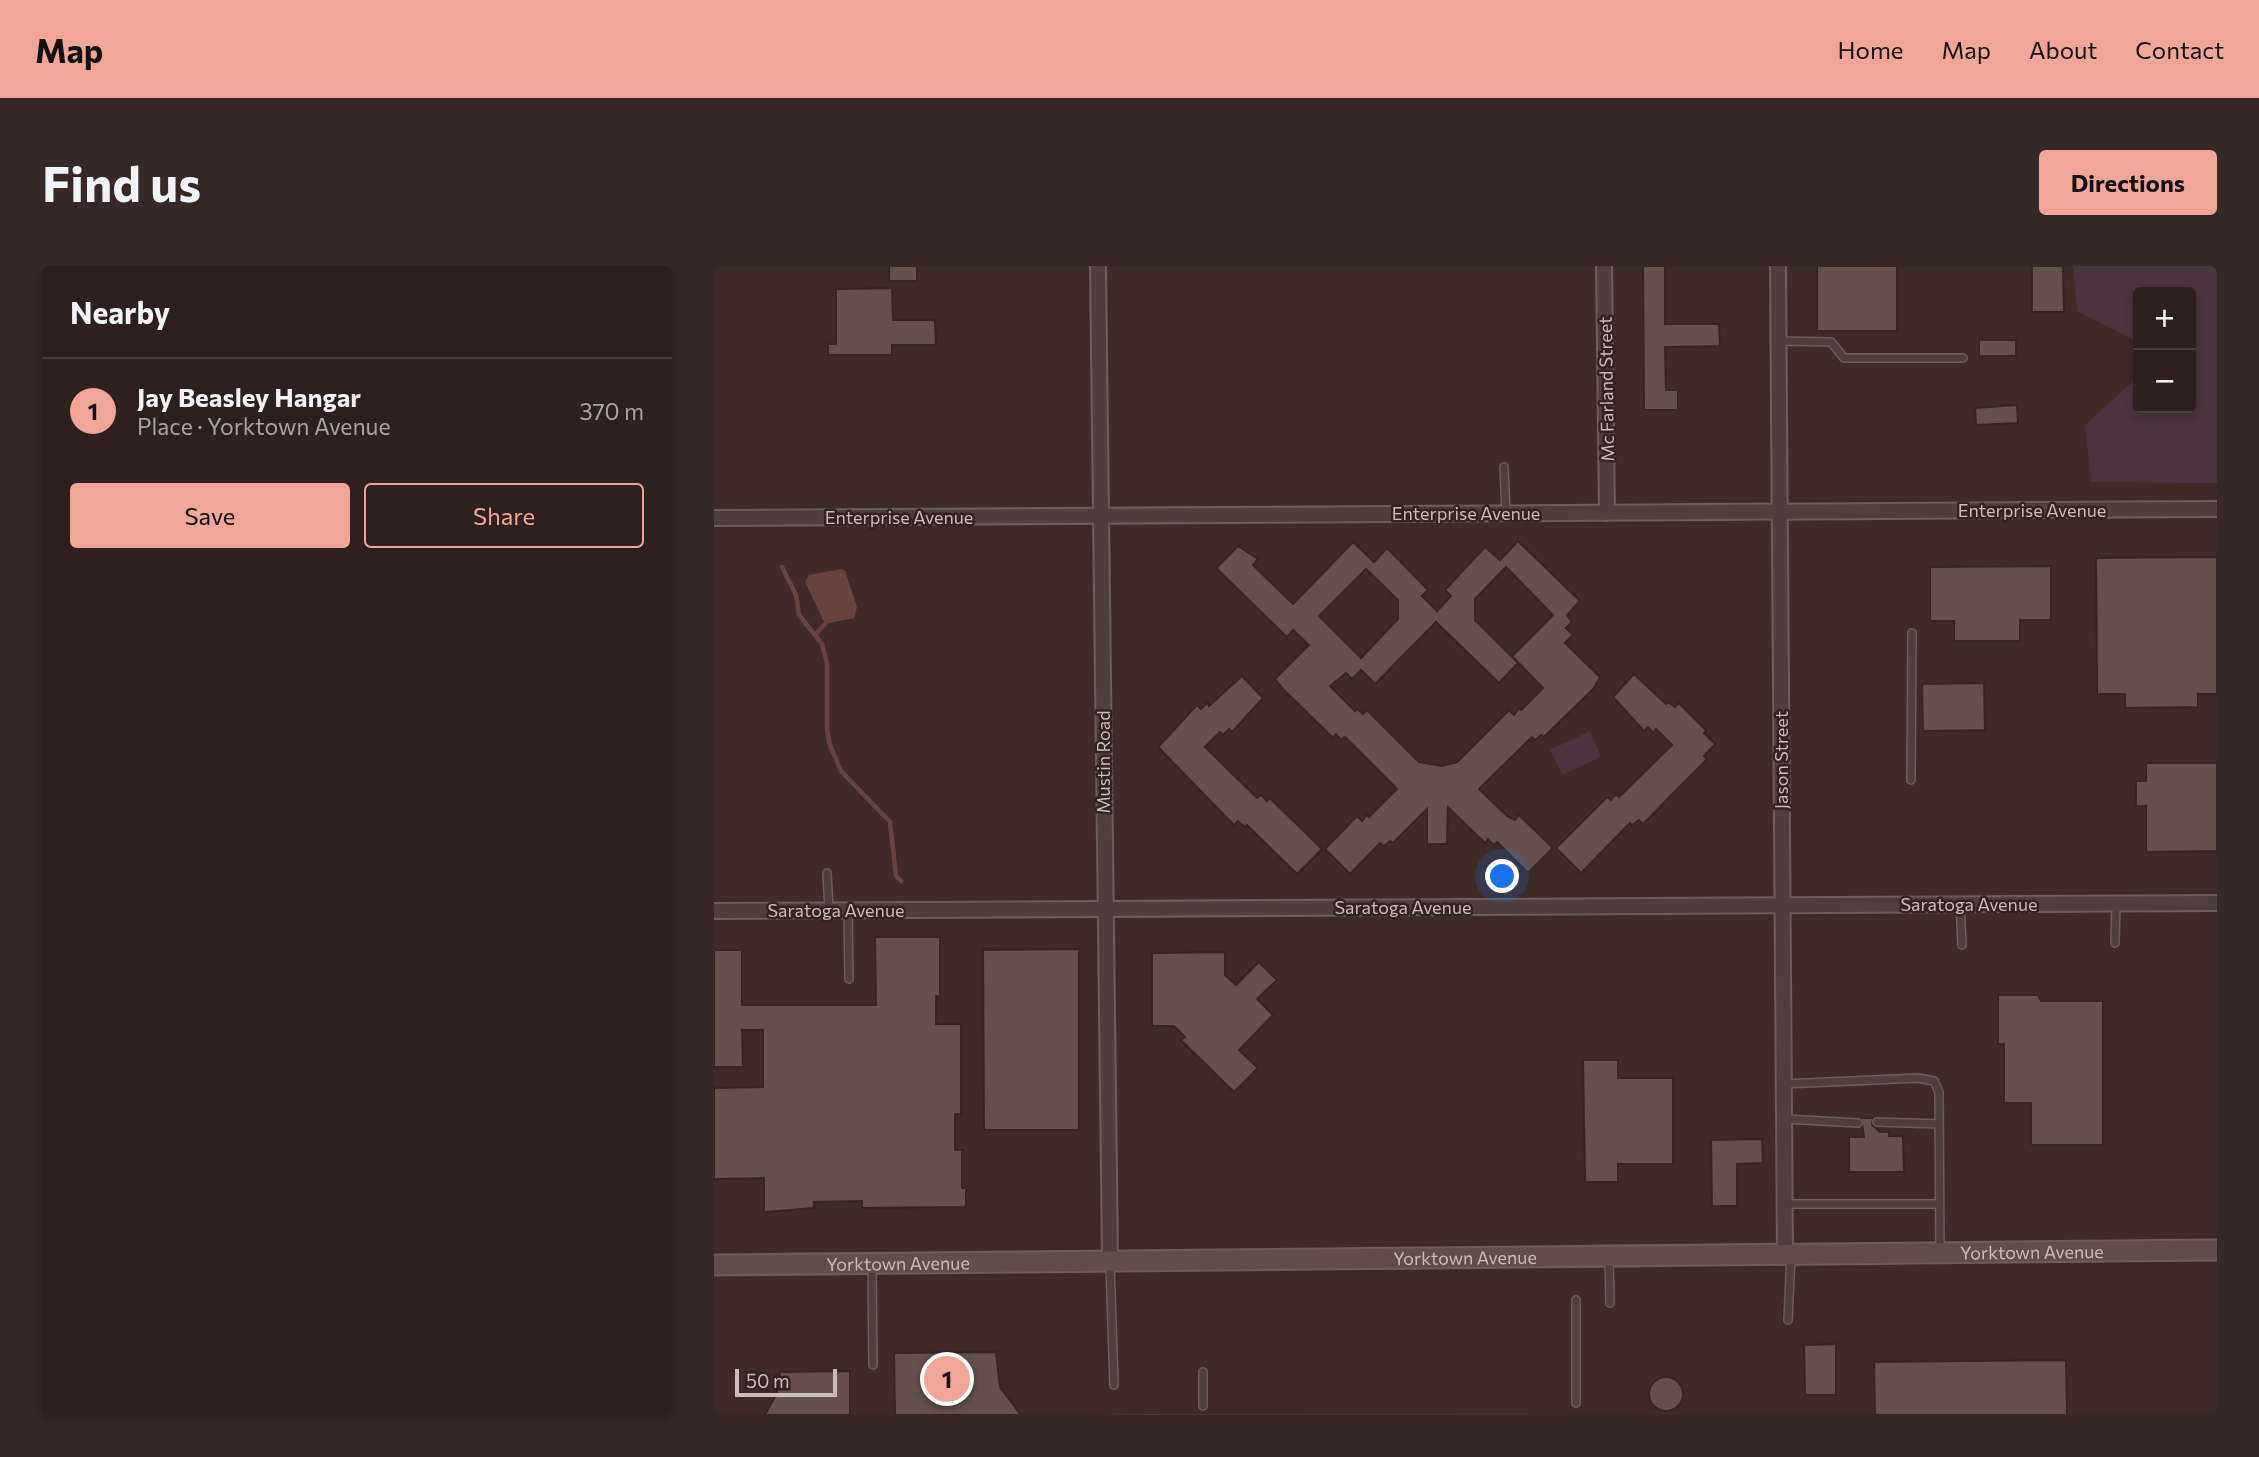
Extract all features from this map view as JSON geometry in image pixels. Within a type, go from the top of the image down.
[{"type":"main road","name":"Yorktown Avenue","points":[[714,1265],[2217,1250]]},
{"type":"street","name":"Mustin Road","points":[[1098,266],[1110,1259]]},
{"type":"street","name":"Mc Farland Street","points":[[1604,266],[1607,513]]},
{"type":"street","name":"Jason Street","points":[[1778,266],[1784,1119],[1788,1254]]},
{"type":"street","name":"Enterprise Avenue","points":[[714,518],[2217,509]]},
{"type":"street","name":"Saratoga Avenue","points":[[714,911],[2217,902]]},
{"type":"lane","points":[[1778,341],[1831,342],[1844,358],[1963,358]]},
{"type":"lane","points":[[1504,467],[1506,513]]},
{"type":"lane","points":[[1911,780],[1912,633]]},
{"type":"lane","points":[[827,873],[828,911]]},
{"type":"lane","points":[[2115,943],[2116,903]]},
{"type":"lane","points":[[1960,904],[1962,945]]},
{"type":"lane","points":[[848,910],[849,979]]},
{"type":"lane","points":[[1784,1084],[1918,1078],[1934,1081],[1939,1092],[1940,1253]]},
{"type":"lane","points":[[1784,1119],[1858,1123]]},
{"type":"lane","points":[[1877,1122],[1939,1124]]},
{"type":"lane","points":[[1785,1204],[1939,1204]]},
{"type":"lane","points":[[1788,1254],[1788,1320]]},
{"type":"lane","points":[[1609,1255],[1610,1303]]},
{"type":"lane","points":[[1110,1259],[1114,1385]]},
{"type":"lane","points":[[872,1264],[873,1365]]},
{"type":"lane","points":[[1576,1300],[1576,1403]]},
{"type":"lane","points":[[1203,1372],[1203,1406]]},
{"type":"shaded area","points":[[2073,266],[2217,266],[2217,483],[2091,482],[2085,425],[2133,382],[2133,413],[2196,413],[2196,287],[2133,287],[2133,339],[2077,311]]},
{"type":"shaded area","points":[[841,569],[845,571],[857,607],[854,618],[825,624],[805,582],[809,575]]},
{"type":"shaded area","points":[[1590,731],[1601,757],[1562,775],[1550,750]]},
{"type":"shaded area","points":[[1143,1414],[1588,1415],[1100,1415]]},
{"type":"building","points":[[889,266],[917,266],[917,281],[889,281]]},
{"type":"building","points":[[1643,266],[1665,266],[1665,324],[1719,324],[1720,346],[1665,347],[1666,390],[1678,390],[1678,410],[1644,410]]},
{"type":"building","points":[[1817,266],[1897,266],[1897,331],[1817,331]]},
{"type":"building","points":[[2032,266],[2063,266],[2064,312],[2032,312]]},
{"type":"building","points":[[892,288],[893,320],[935,320],[936,345],[892,345],[892,355],[828,355],[828,344],[836,344],[836,289]]},
{"type":"building","points":[[1979,340],[2016,340],[2016,356],[1979,356]]},
{"type":"building","points":[[2017,405],[2018,423],[1976,425],[1975,408]]},
{"type":"building","points":[[1518,541],[1580,601],[1567,615],[1572,622],[1566,628],[1573,635],[1565,643],[1600,677],[1594,688],[1544,737],[1541,735],[1535,740],[1532,737],[1479,789],[1507,816],[1515,820],[1519,815],[1553,848],[1528,873],[1497,842],[1494,845],[1488,839],[1485,843],[1448,807],[1447,844],[1427,844],[1427,809],[1393,843],[1390,841],[1384,846],[1380,843],[1350,874],[1325,849],[1357,816],[1362,821],[1367,815],[1369,817],[1397,789],[1345,737],[1341,740],[1336,734],[1333,738],[1283,689],[1275,679],[1309,645],[1293,630],[1287,637],[1216,568],[1238,546],[1258,559],[1253,565],[1293,604],[1353,542],[1374,562],[1387,548],[1428,590],[1422,596],[1437,611],[1451,596],[1445,590],[1485,547],[1500,560]],"holes":[[[1506,567],[1553,615],[1512,656],[1543,688],[1514,715],[1509,710],[1457,762],[1442,766],[1419,762],[1367,710],[1363,714],[1357,709],[1355,711],[1330,686],[1346,673],[1352,679],[1361,670],[1375,684],[1436,622],[1499,683],[1518,663],[1475,620],[1475,599]],[[1366,569],[1398,600],[1398,619],[1361,658],[1319,616]]]},
{"type":"building","points":[[2217,557],[2217,694],[2198,694],[2198,707],[2125,708],[2125,694],[2097,694],[2096,558]]},
{"type":"building","points":[[2051,566],[2051,620],[2020,620],[2020,641],[1954,641],[1954,621],[1930,621],[1930,567]]},
{"type":"building","points":[[1634,674],[1666,704],[1668,702],[1675,707],[1679,703],[1706,730],[1704,733],[1715,744],[1704,756],[1707,759],[1643,824],[1639,820],[1632,825],[1630,823],[1581,873],[1556,848],[1607,797],[1611,800],[1616,794],[1619,797],[1672,745],[1656,729],[1653,733],[1648,727],[1644,731],[1613,697]]},
{"type":"building","points":[[1242,676],[1263,698],[1232,732],[1229,729],[1223,735],[1220,732],[1205,747],[1257,798],[1261,795],[1267,801],[1270,798],[1322,849],[1297,874],[1247,825],[1245,827],[1238,821],[1234,825],[1158,747],[1197,705],[1201,709],[1207,703],[1209,706]]},
{"type":"building","points":[[1984,683],[1985,730],[1923,731],[1922,684]]},
{"type":"building","points":[[2146,763],[2217,763],[2217,851],[2146,852],[2146,806],[2136,806],[2136,781],[2146,781]]},
{"type":"building","points":[[875,937],[940,937],[940,996],[936,996],[936,1024],[961,1024],[961,1114],[955,1114],[955,1150],[962,1150],[962,1188],[966,1188],[966,1207],[862,1208],[862,1201],[814,1202],[814,1208],[764,1212],[764,1178],[714,1179],[714,1088],[763,1087],[763,1030],[742,1030],[743,1067],[714,1067],[714,950],[742,950],[742,1005],[876,1005]]},
{"type":"building","points":[[1079,949],[1079,1130],[984,1130],[983,950]]},
{"type":"building","points":[[1225,952],[1225,975],[1236,985],[1259,962],[1277,980],[1257,999],[1273,1015],[1239,1050],[1258,1068],[1234,1092],[1181,1040],[1185,1037],[1174,1026],[1152,1026],[1152,953]]},
{"type":"building","points":[[1998,995],[2038,995],[2041,1001],[2103,1001],[2103,1145],[2031,1145],[2031,1103],[2004,1103],[2004,1044],[1998,1044]]},
{"type":"building","points":[[1583,1060],[1618,1060],[1618,1078],[1673,1078],[1673,1164],[1618,1164],[1618,1182],[1585,1182]]},
{"type":"building","points":[[1861,1118],[1873,1118],[1872,1125],[1880,1132],[1889,1132],[1889,1136],[1903,1136],[1904,1172],[1849,1172],[1849,1137],[1864,1137]]},
{"type":"building","points":[[1762,1139],[1763,1163],[1737,1164],[1737,1206],[1712,1206],[1711,1140]]},
{"type":"building","points":[[1836,1344],[1836,1395],[1805,1395],[1804,1345]]},
{"type":"building","points":[[996,1352],[1000,1387],[1021,1415],[895,1415],[894,1353]]},
{"type":"building","points":[[2066,1360],[2067,1415],[1875,1415],[1874,1362]]},
{"type":"building","points":[[850,1371],[850,1415],[765,1415],[777,1393],[780,1372]]},
{"type":"building","points":[[1666,1377],[1678,1382],[1683,1394],[1678,1406],[1666,1411],[1654,1406],[1649,1394],[1654,1382]]},
{"type":"waterway","points":[[782,567],[796,595],[799,615],[822,644],[827,663],[827,729],[830,745],[841,771],[890,822],[896,876],[901,881]]},
{"type":"waterway","points":[[815,635],[825,624]]},
{"type":"place","name":"Jay Beasley Hangar","points":[[947,1379]]}]
